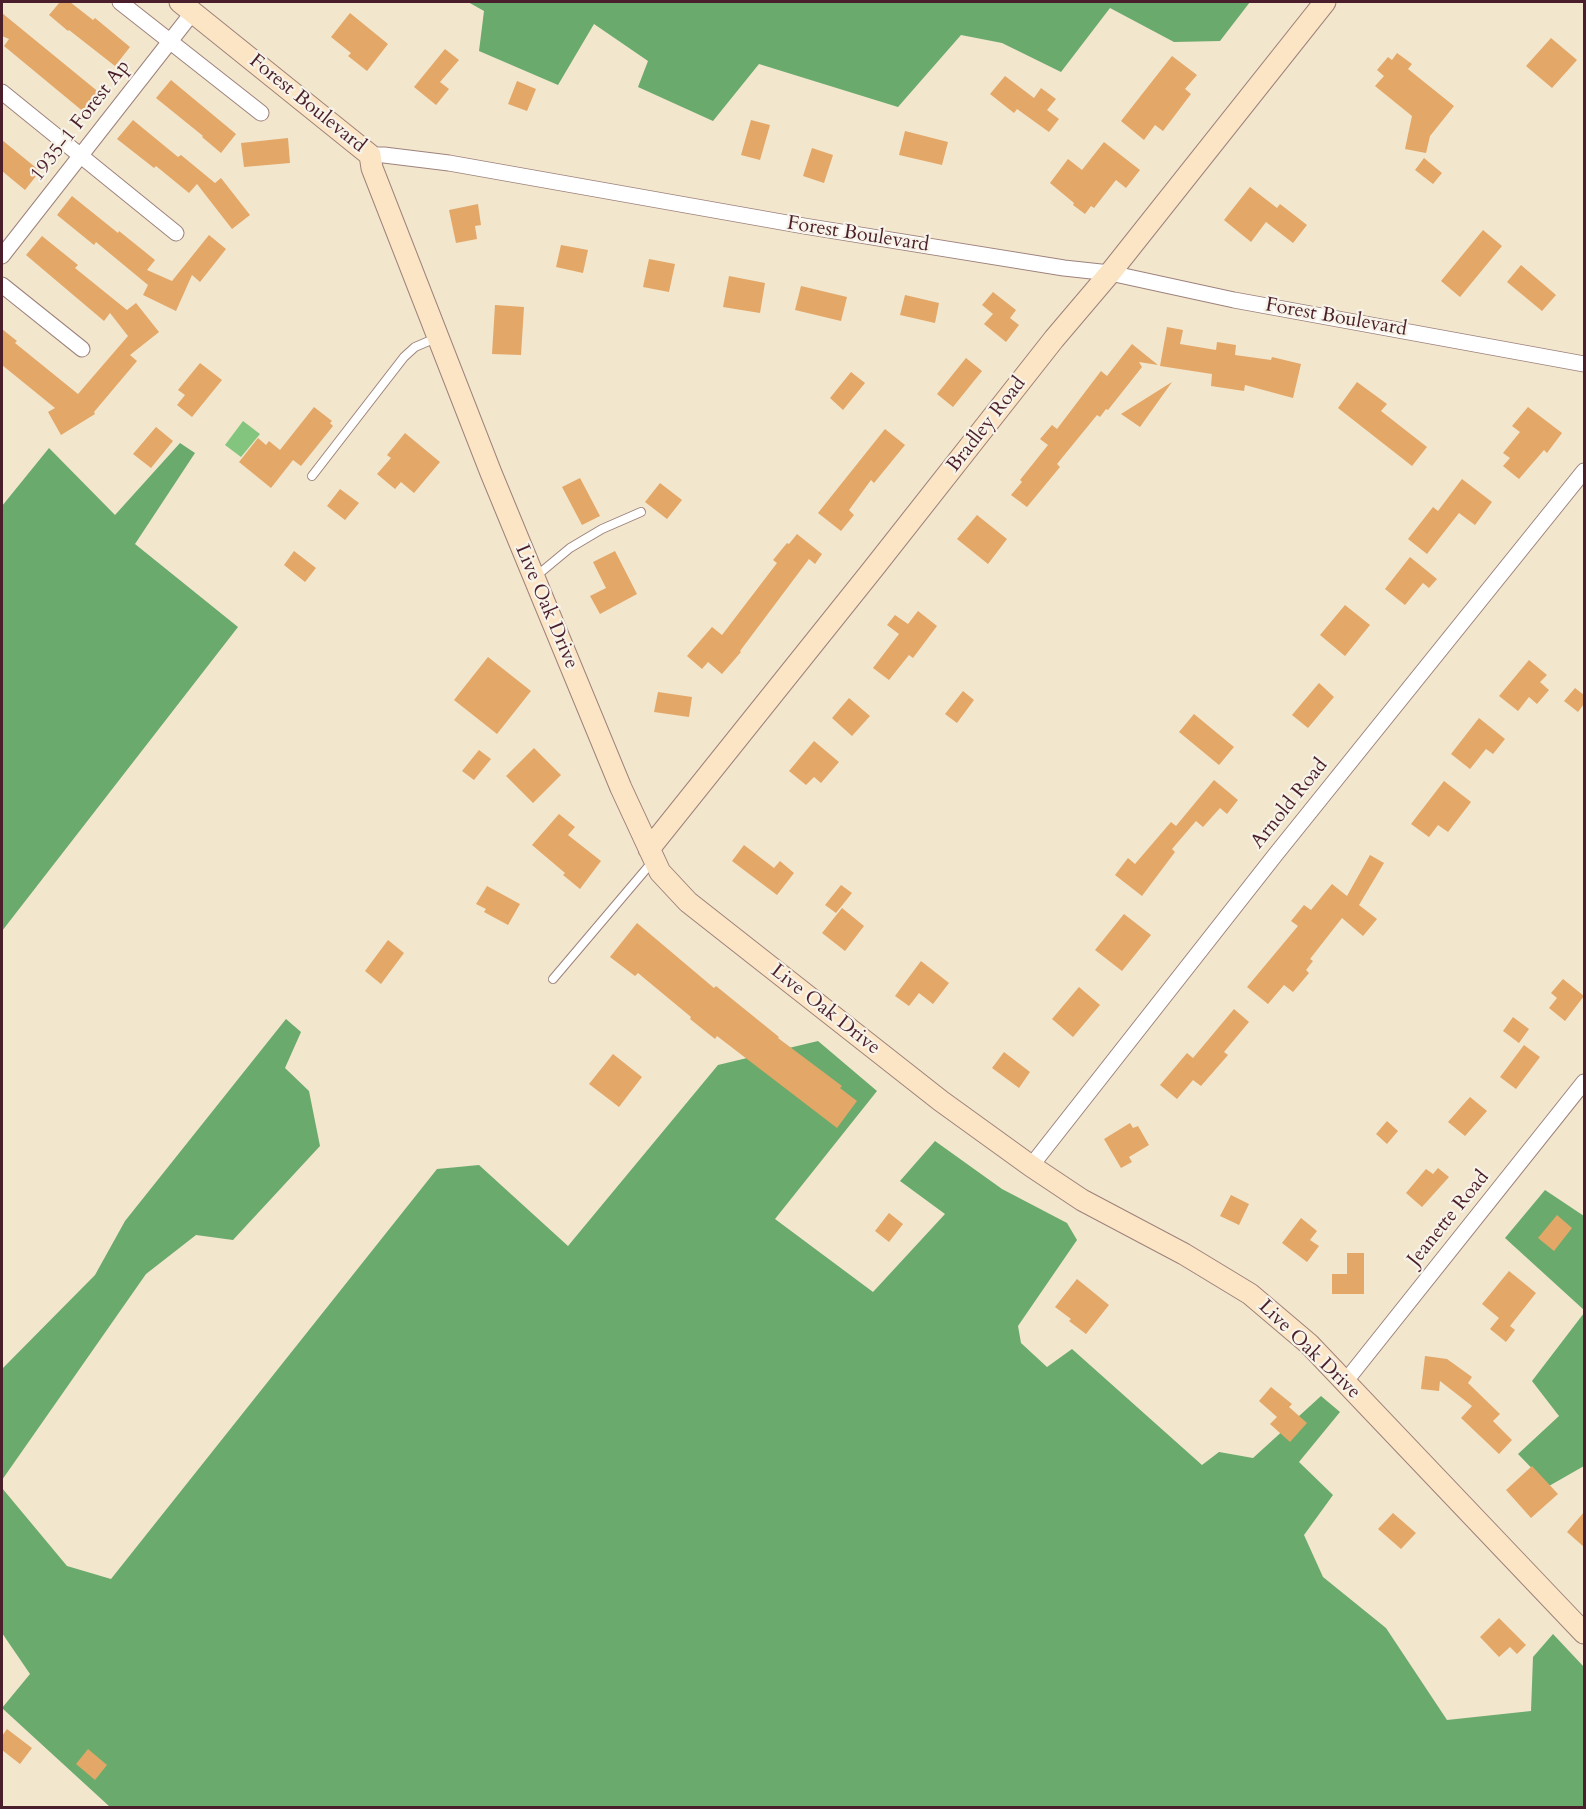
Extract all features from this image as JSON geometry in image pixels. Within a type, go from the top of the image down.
[{"type":"main road","name":"Bradley Road","points":[[652,854],[1054,339],[1110,273],[1324,2]]},
{"type":"main road","name":"Forest Boulevard","points":[[187,7],[370,155]]},
{"type":"main road","name":"Live Oak Drive","points":[[370,155],[372,168],[437,338],[534,578],[621,788],[660,872],[688,902],[931,1093],[1031,1166],[1082,1200],[1184,1254],[1250,1294],[1309,1344],[1584,1633]]},
{"type":"street","points":[[120,2],[261,113]]},
{"type":"street","name":"1935-1 Forest Ap","points":[[2,256],[170,42],[187,7]]},
{"type":"street","points":[[2,92],[176,232]]},
{"type":"street","name":"Forest Boulevard","points":[[370,155],[448,163],[804,226],[1052,266],[1110,273],[1234,300],[1584,364]]},
{"type":"street","points":[[2,285],[82,349]]},
{"type":"street","name":"Arnold Road","points":[[1031,1166],[1276,854],[1584,471]]},
{"type":"street","name":"Jeanette Road","points":[[1345,1382],[1584,1082]]},
{"type":"lane","points":[[312,476],[404,357],[421,343],[437,338]]},
{"type":"lane","points":[[534,578],[570,548],[602,529],[641,512]]},
{"type":"lane","points":[[553,979],[652,854]]},
{"type":"green space","points":[[468,2],[1250,2],[1220,41],[1174,42],[1110,8],[1061,72],[1002,43],[961,35],[898,107],[759,64],[713,121],[638,87],[648,61],[594,24],[558,85],[479,51],[484,11]]},
{"type":"green space","points":[[243,421],[260,434],[241,457],[225,445]]},
{"type":"green space","points":[[180,443],[195,453],[135,544],[238,627],[2,931],[2,506],[49,448],[115,515]]},
{"type":"green space","points":[[286,1019],[301,1032],[285,1068],[309,1091],[320,1146],[233,1240],[196,1235],[146,1274],[2,1480],[2,1369],[95,1275],[125,1221]]},
{"type":"green space","points":[[818,1041],[877,1091],[775,1219],[873,1292],[945,1214],[900,1181],[935,1141],[1002,1189],[1067,1223],[1077,1240],[1018,1326],[1021,1343],[1047,1367],[1072,1349],[1202,1465],[1219,1452],[1253,1458],[1321,1396],[1340,1412],[1299,1462],[1333,1495],[1304,1535],[1323,1577],[1386,1628],[1447,1720],[1531,1711],[1533,1657],[1553,1634],[1584,1667],[1584,1807],[110,1807],[2,1708],[30,1674],[2,1633],[2,1488],[67,1566],[111,1579],[437,1169],[479,1165],[568,1246],[718,1065]]},
{"type":"green space","points":[[1545,1190],[1584,1216],[1584,1310],[1505,1238]]},
{"type":"green space","points":[[1584,1313],[1584,1466],[1549,1486],[1518,1454],[1559,1416],[1532,1381]]},
{"type":"building","points":[[60,2],[70,2],[93,20],[95,18],[130,47],[115,66],[49,15]]},
{"type":"building","points":[[2,13],[101,94],[85,113],[4,46],[9,39],[2,36]]},
{"type":"building","points":[[350,13],[388,44],[367,71],[348,56],[351,53],[331,37]]},
{"type":"building","points":[[1551,38],[1577,60],[1552,88],[1526,66]]},
{"type":"building","points":[[445,49],[459,60],[440,82],[449,89],[436,105],[414,87]]},
{"type":"building","points":[[1397,53],[1412,64],[1408,69],[1454,106],[1430,136],[1426,153],[1405,149],[1412,116],[1375,86],[1384,76],[1377,70],[1388,57],[1392,60]]},
{"type":"building","points":[[1172,56],[1197,75],[1185,89],[1191,94],[1163,131],[1155,125],[1144,140],[1121,121]]},
{"type":"building","points":[[1005,76],[1034,98],[1041,88],[1056,99],[1047,110],[1059,119],[1049,132],[1017,109],[1014,113],[990,94]]},
{"type":"building","points":[[171,80],[236,134],[221,153],[156,98]]},
{"type":"building","points":[[517,81],[536,89],[527,111],[508,104]]},
{"type":"building","points":[[133,120],[178,157],[181,155],[215,183],[221,178],[250,215],[232,229],[197,184],[189,193],[156,166],[154,168],[117,139]]},
{"type":"building","points":[[751,120],[770,125],[760,160],[741,155]]},
{"type":"building","points":[[905,131],[948,142],[942,165],[899,155]]},
{"type":"building","points":[[288,138],[290,163],[244,167],[241,143]]},
{"type":"building","points":[[2,140],[40,171],[25,190],[2,171]]},
{"type":"building","points":[[1104,142],[1140,170],[1126,188],[1116,180],[1094,208],[1091,206],[1085,214],[1050,183],[1068,159],[1082,170]]},
{"type":"building","points":[[812,148],[833,155],[824,183],[803,176]]},
{"type":"building","points":[[1424,158],[1442,173],[1433,184],[1415,170]]},
{"type":"building","points":[[1250,187],[1277,208],[1280,204],[1307,225],[1293,243],[1266,222],[1251,242],[1224,220]]},
{"type":"building","points":[[72,196],[155,260],[147,270],[172,281],[209,235],[226,249],[200,282],[192,275],[176,311],[143,295],[148,285],[96,242],[94,245],[57,215]]},
{"type":"building","points":[[478,204],[481,225],[475,226],[477,239],[456,243],[449,210]]},
{"type":"building","points":[[1483,230],[1502,246],[1460,297],[1441,281]]},
{"type":"building","points":[[42,236],[78,265],[75,268],[127,310],[136,303],[159,332],[130,355],[137,361],[94,412],[95,414],[61,435],[48,412],[55,408],[2,365],[2,329],[17,341],[15,343],[78,394],[128,336],[110,313],[104,321],[26,255]]},
{"type":"building","points":[[561,245],[588,250],[583,273],[556,267]]},
{"type":"building","points":[[649,259],[675,264],[669,292],[643,287]]},
{"type":"building","points":[[1521,265],[1556,295],[1542,311],[1507,282]]},
{"type":"building","points":[[729,276],[765,283],[760,313],[723,307]]},
{"type":"building","points":[[801,286],[847,297],[841,321],[795,310]]},
{"type":"building","points":[[993,292],[1016,310],[1010,318],[1019,325],[1006,342],[984,324],[993,314],[982,305]]},
{"type":"building","points":[[905,295],[939,303],[935,323],[900,315]]},
{"type":"building","points":[[495,305],[524,307],[521,355],[492,354]]},
{"type":"building","points":[[1167,327],[1183,330],[1180,344],[1216,350],[1217,342],[1236,345],[1235,355],[1271,360],[1272,357],[1301,364],[1293,398],[1245,385],[1244,391],[1211,386],[1212,374],[1160,366]]},
{"type":"building","points":[[1132,344],[1158,365],[1139,362],[1142,367],[1108,410],[1106,409],[1100,417],[1097,415],[1057,464],[1060,467],[1027,507],[1011,495],[1048,445],[1040,439],[1052,425],[1057,429],[1101,371],[1107,376]]},
{"type":"building","points":[[966,358],[982,371],[953,407],[937,394]]},
{"type":"building","points":[[200,363],[222,380],[192,417],[177,405],[185,395],[178,390]]},
{"type":"building","points":[[851,372],[865,383],[843,410],[830,398]]},
{"type":"building","points":[[1172,382],[1140,427],[1121,414]]},
{"type":"building","points":[[1357,382],[1387,404],[1381,411],[1427,447],[1412,466],[1338,408]]},
{"type":"building","points":[[314,407],[332,421],[330,423],[333,426],[301,466],[293,460],[271,488],[239,462],[258,438],[266,445],[269,441],[280,450]]},
{"type":"building","points":[[1528,407],[1562,433],[1547,453],[1544,450],[1519,479],[1503,466],[1510,458],[1503,453],[1520,432],[1512,426]]},
{"type":"building","points":[[156,427],[173,441],[151,468],[133,454]]},
{"type":"building","points":[[885,429],[905,445],[874,483],[871,480],[849,510],[854,515],[841,531],[818,513]]},
{"type":"building","points":[[405,433],[440,462],[414,493],[401,482],[395,489],[377,474],[391,458],[387,455]]},
{"type":"building","points":[[580,478],[600,516],[582,525],[562,487]]},
{"type":"building","points":[[1462,479],[1492,502],[1475,525],[1459,513],[1427,554],[1408,539],[1433,507],[1438,511]]},
{"type":"building","points":[[660,483],[682,500],[667,519],[645,502]]},
{"type":"building","points":[[340,489],[359,503],[345,520],[327,506]]},
{"type":"building","points":[[977,515],[1007,539],[988,564],[957,539]]},
{"type":"building","points":[[797,534],[822,554],[815,564],[809,559],[741,652],[722,674],[708,662],[702,669],[687,656],[712,627],[722,635],[777,563],[773,560]]},
{"type":"building","points":[[294,551],[316,568],[305,582],[284,565]]},
{"type":"building","points":[[615,551],[637,594],[600,614],[590,596],[606,588],[593,562]]},
{"type":"building","points":[[1410,557],[1437,579],[1429,588],[1423,583],[1405,605],[1385,589]]},
{"type":"building","points":[[1345,605],[1370,625],[1345,656],[1320,635]]},
{"type":"building","points":[[918,611],[937,626],[913,658],[909,655],[889,680],[873,668],[899,634],[887,625],[895,615],[908,624]]},
{"type":"building","points":[[488,657],[531,691],[497,734],[454,700]]},
{"type":"building","points":[[1529,660],[1547,675],[1540,682],[1549,690],[1537,704],[1529,697],[1518,711],[1499,696]]},
{"type":"building","points":[[1319,683],[1334,697],[1308,728],[1292,715]]},
{"type":"building","points":[[1575,688],[1584,695],[1584,704],[1578,712],[1564,701]]},
{"type":"building","points":[[963,691],[974,700],[957,723],[945,714]]},
{"type":"building","points":[[658,692],[692,697],[689,717],[654,712]]},
{"type":"building","points":[[849,698],[870,716],[852,736],[832,718]]},
{"type":"building","points":[[1194,714],[1234,747],[1219,765],[1179,732]]},
{"type":"building","points":[[1479,718],[1505,739],[1493,754],[1486,749],[1470,769],[1451,754]]},
{"type":"building","points":[[814,741],[839,762],[821,783],[814,777],[806,785],[789,771]]},
{"type":"building","points":[[534,748],[561,775],[533,803],[506,776]]},
{"type":"building","points":[[479,750],[491,759],[474,780],[462,771]]},
{"type":"building","points":[[1214,780],[1238,800],[1227,814],[1220,808],[1203,827],[1196,821],[1172,849],[1175,852],[1142,896],[1115,875],[1128,858],[1135,864],[1171,822],[1176,826]]},
{"type":"building","points":[[1444,781],[1471,802],[1448,832],[1438,825],[1429,837],[1411,824]]},
{"type":"building","points":[[559,814],[575,827],[568,835],[601,861],[580,889],[532,845]]},
{"type":"building","points":[[744,845],[774,868],[780,861],[794,873],[777,895],[732,861]]},
{"type":"building","points":[[1370,855],[1384,863],[1359,905],[1377,919],[1363,936],[1342,918],[1310,959],[1313,961],[1306,970],[1309,973],[1293,992],[1284,985],[1268,1004],[1247,987],[1298,926],[1291,921],[1304,905],[1311,910],[1332,884],[1347,896]]},
{"type":"building","points":[[841,885],[852,893],[836,913],[825,905]]},
{"type":"building","points":[[487,886],[520,904],[508,925],[484,912],[486,909],[476,904]]},
{"type":"building","points":[[842,908],[864,926],[845,951],[822,933]]},
{"type":"building","points":[[1124,914],[1151,935],[1122,971],[1095,950]]},
{"type":"building","points":[[637,923],[714,988],[716,986],[778,1038],[842,1086],[840,1088],[857,1101],[837,1128],[717,1036],[715,1039],[638,973],[635,976],[610,957]]},
{"type":"building","points":[[388,940],[404,953],[381,984],[365,971]]},
{"type":"building","points":[[921,961],[949,983],[933,1004],[919,993],[909,1006],[895,996]]},
{"type":"building","points":[[1563,979],[1584,996],[1565,1021],[1549,1008],[1557,998],[1551,993]]},
{"type":"building","points":[[1079,987],[1100,1005],[1073,1037],[1052,1019]]},
{"type":"building","points":[[1234,1009],[1249,1022],[1224,1052],[1228,1055],[1201,1086],[1193,1080],[1177,1099],[1160,1085],[1187,1053],[1193,1058]]},
{"type":"building","points":[[1513,1017],[1529,1029],[1519,1043],[1503,1031]]},
{"type":"building","points":[[1524,1045],[1540,1057],[1516,1089],[1500,1077]]},
{"type":"building","points":[[1004,1052],[1030,1072],[1019,1088],[992,1068]]},
{"type":"building","points":[[613,1054],[642,1077],[619,1107],[589,1084]]},
{"type":"building","points":[[1470,1097],[1487,1111],[1465,1136],[1448,1122]]},
{"type":"building","points":[[1387,1121],[1398,1131],[1387,1144],[1376,1134]]},
{"type":"building","points":[[1130,1123],[1133,1128],[1138,1126],[1149,1145],[1129,1157],[1132,1162],[1121,1168],[1104,1139]]},
{"type":"building","points":[[1438,1168],[1449,1177],[1422,1207],[1406,1193],[1426,1169],[1433,1174]]},
{"type":"building","points":[[1231,1195],[1249,1204],[1239,1225],[1220,1216]]},
{"type":"building","points":[[889,1213],[903,1224],[889,1242],[875,1231]]},
{"type":"building","points":[[1557,1215],[1572,1228],[1554,1251],[1538,1238]]},
{"type":"building","points":[[1301,1218],[1317,1231],[1310,1240],[1319,1246],[1307,1262],[1282,1243]]},
{"type":"building","points":[[1347,1253],[1364,1253],[1364,1294],[1332,1294],[1332,1274],[1347,1274]]},
{"type":"building","points":[[1509,1271],[1536,1293],[1510,1326],[1515,1330],[1506,1342],[1490,1329],[1499,1318],[1482,1304]]},
{"type":"building","points":[[1077,1279],[1109,1305],[1086,1334],[1055,1307]]},
{"type":"building","points":[[1425,1356],[1447,1359],[1472,1377],[1468,1383],[1500,1414],[1493,1421],[1512,1440],[1499,1454],[1461,1418],[1472,1406],[1440,1381],[1439,1391],[1421,1389]]},
{"type":"building","points":[[1271,1387],[1292,1404],[1289,1407],[1307,1423],[1290,1442],[1270,1424],[1277,1417],[1259,1401]]},
{"type":"building","points":[[1532,1466],[1558,1494],[1531,1518],[1506,1490]]},
{"type":"building","points":[[1584,1512],[1584,1547],[1567,1532]]},
{"type":"building","points":[[1393,1513],[1416,1533],[1401,1549],[1378,1529]]},
{"type":"building","points":[[1499,1618],[1526,1645],[1517,1654],[1510,1647],[1499,1657],[1480,1637]]},
{"type":"building","points":[[7,1729],[32,1748],[20,1764],[2,1750],[2,1736]]},
{"type":"building","points":[[88,1749],[107,1765],[95,1780],[76,1764]]}]
